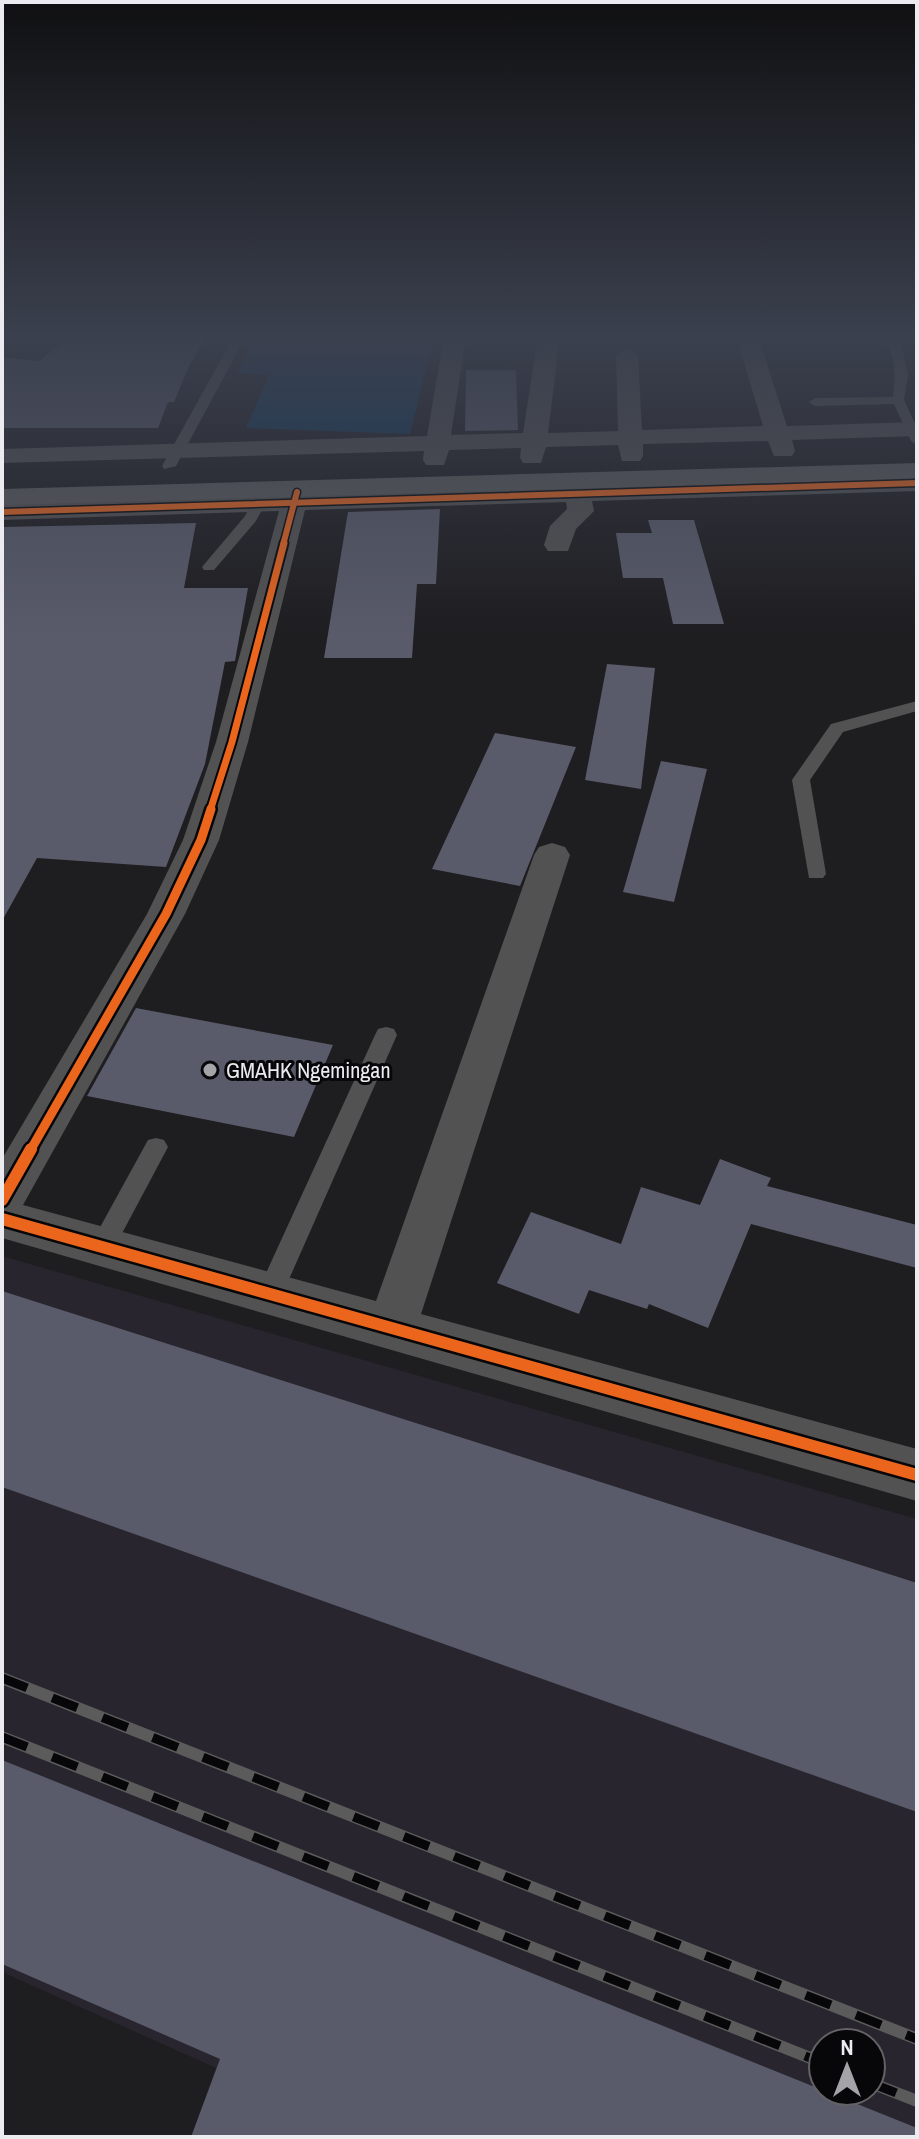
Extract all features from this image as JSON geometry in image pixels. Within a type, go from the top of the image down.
[{"type":"main road","points":[[2,471],[173,459],[915,437]]},
{"type":"main road","points":[[2,497],[278,497],[917,471]]},
{"type":"street","points":[[436,451],[439,436]]},
{"type":"street","points":[[534,448],[536,436]]},
{"type":"street","points":[[630,436],[630,445]]},
{"type":"street","points":[[778,436],[780,442]]},
{"type":"street","points":[[2,456],[173,459]]},
{"type":"street","points":[[460,491],[577,493],[917,483]]},
{"type":"street","points":[[558,545],[563,526],[581,511],[577,493]]},
{"type":"street","points":[[2,512],[278,497],[232,742],[201,840],[166,914],[2,1200]]},
{"type":"street","points":[[391,1329],[552,855]]},
{"type":"street","points":[[2,1219],[917,1475]]},
{"type":"lane","points":[[173,459],[186,436]]},
{"type":"lane","points":[[209,567],[251,518],[278,497]]},
{"type":"lane","points":[[816,874],[801,780],[837,728],[917,706]]},
{"type":"lane","points":[[269,1295],[386,1035]]},
{"type":"lane","points":[[102,1247],[156,1147]]},
{"type":"shaded area","points":[[2,1256],[917,1519],[917,2137],[191,2137],[216,2068],[2,1972]]},
{"type":"building","points":[[440,509],[436,584],[417,584],[412,658],[324,658],[348,512]]},
{"type":"building","points":[[648,520],[694,520],[724,624],[673,624],[663,578],[623,578],[616,533],[652,533]]},
{"type":"building","points":[[196,523],[184,588],[248,588],[235,661],[225,662],[205,764],[166,867],[37,858],[2,921],[2,527]]},
{"type":"building","points":[[607,664],[655,668],[641,789],[585,780]]},
{"type":"building","points":[[495,733],[576,747],[520,886],[432,869]]},
{"type":"building","points":[[661,761],[707,769],[674,902],[623,892]]},
{"type":"building","name":"GMAHK Ngemingan","points":[[136,1008],[333,1045],[294,1137],[87,1096]]},
{"type":"building","points":[[720,1159],[771,1178],[767,1186],[917,1225],[917,1268],[751,1224],[708,1328],[649,1304],[647,1309],[589,1290],[579,1314],[497,1283],[531,1212],[621,1244],[641,1187],[700,1205]]},
{"type":"building","points":[[2,1291],[917,1583],[917,1812],[2,1487]]},
{"type":"building","points":[[2,1760],[807,2084],[807,2107],[865,2107],[917,2128],[917,2137],[191,2137],[220,2059],[2,1964]]},
{"type":"railway","points":[[2,1678],[917,2039]]},
{"type":"railway","points":[[2,1737],[807,2057]]},
{"type":"railway","points":[[887,2089],[917,2101]]},
{"type":"cycle path","points":[[2,512],[917,483]]},
{"type":"cycle path","points":[[2,1200],[166,914],[201,840],[232,742],[297,492]]},
{"type":"cycle path","points":[[2,1219],[917,1475]]},
{"type":"place","name":"GMAHK Ngemingan","points":[[210,1070]]}]
